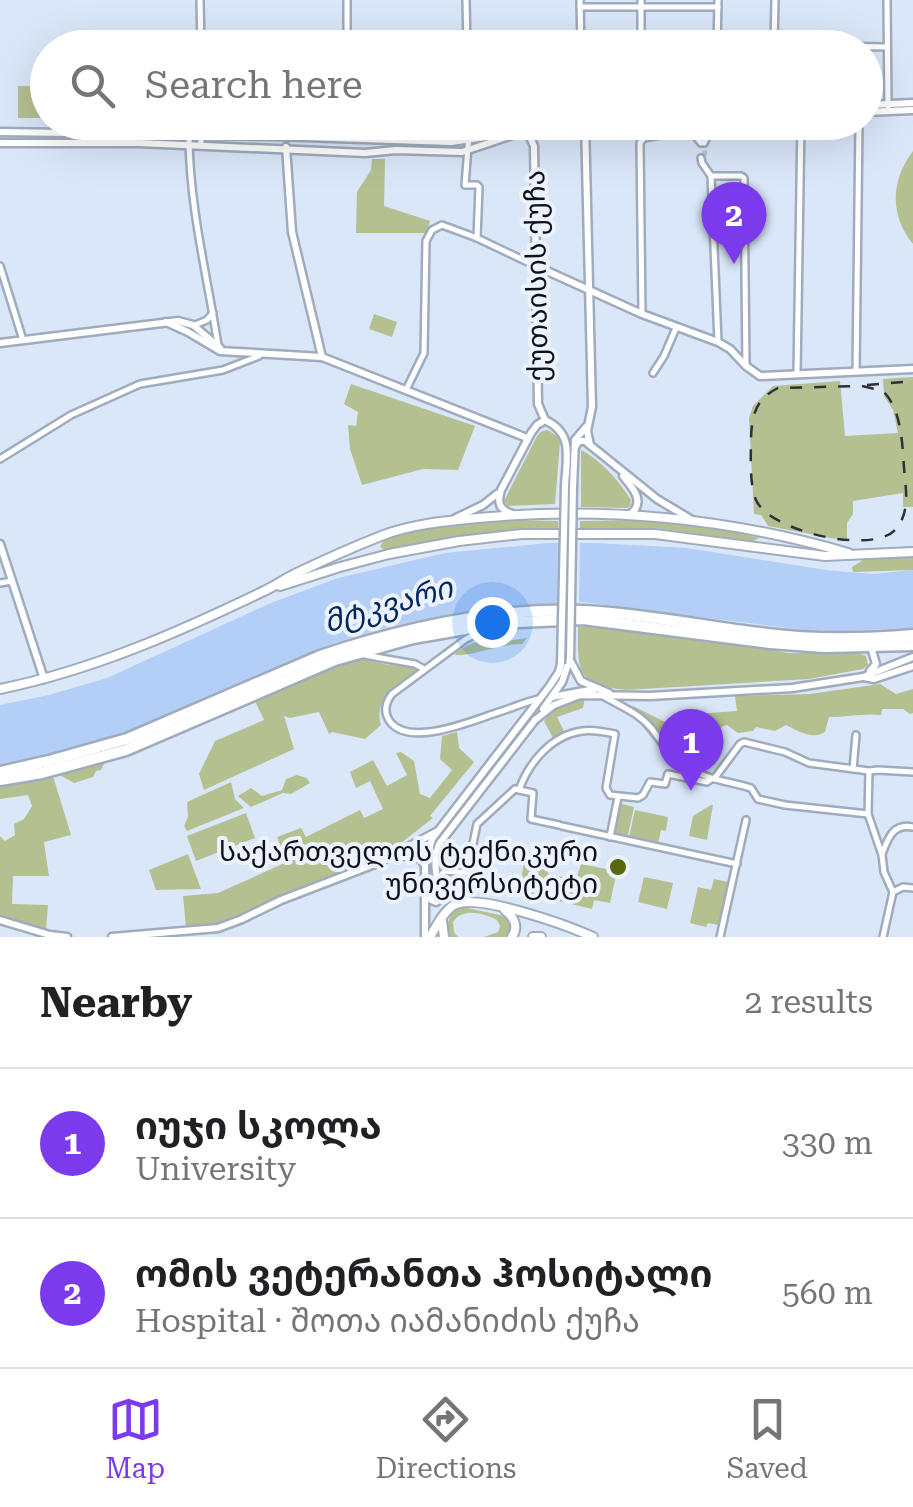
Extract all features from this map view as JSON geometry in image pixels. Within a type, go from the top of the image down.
[{"type":"highway","points":[[0,772],[127,739],[350,646],[480,617],[582,611],[771,635],[913,645]]},
{"type":"highway","points":[[0,780],[126,750],[304,672],[355,654],[413,638],[500,623],[583,619],[824,647],[913,635]]},
{"type":"main road","points":[[883,107],[913,106]]},
{"type":"main road","points":[[0,132],[30,132]]},
{"type":"main road","points":[[286,140],[292,232],[322,357]]},
{"type":"main road","points":[[348,140],[470,140]]},
{"type":"main road","points":[[0,143],[84,142],[380,153],[467,150],[494,140]]},
{"type":"main road","name":"ქუთაისის ქუჩა","points":[[532,140],[538,404],[545,420],[557,426],[566,439],[569,487]]},
{"type":"main road","points":[[586,140],[590,445]]},
{"type":"main road","points":[[536,266],[642,314],[718,342],[760,376],[913,369]]},
{"type":"main road","points":[[0,343],[166,322],[190,328],[222,350],[322,357],[527,438]]},
{"type":"main road","points":[[513,515],[504,511],[498,498],[527,438],[545,420]]},
{"type":"main road","points":[[430,934],[424,866],[436,832],[562,682],[568,662],[569,487],[576,436],[588,424]]},
{"type":"main road","points":[[575,447],[582,440],[664,504],[693,520]]},
{"type":"main road","points":[[616,468],[637,495],[638,506],[628,516]]},
{"type":"main road","points":[[448,521],[483,505],[501,490]]},
{"type":"main road","points":[[0,688],[44,679],[124,653],[381,536],[448,521],[513,515],[693,520],[848,553]]},
{"type":"main road","points":[[755,531],[764,540],[757,548]]},
{"type":"main road","points":[[269,589],[390,554],[493,536],[545,533],[655,534],[826,556],[913,552]]},
{"type":"main road","points":[[381,536],[379,550],[390,554]]},
{"type":"main road","points":[[0,544],[44,679]]},
{"type":"main road","points":[[360,546],[371,550],[365,560]]},
{"type":"main road","points":[[863,677],[876,664],[868,642]]},
{"type":"main road","points":[[531,718],[580,695],[650,696],[792,688],[863,677],[913,657]]},
{"type":"main road","points":[[568,662],[580,681],[615,695]]},
{"type":"main road","points":[[425,891],[431,900],[436,902],[440,898],[437,880],[441,870],[436,852],[441,840],[568,662]]},
{"type":"main road","points":[[863,677],[874,679],[913,666]]},
{"type":"main road","points":[[534,707],[552,697],[595,689]]},
{"type":"main road","points":[[112,937],[218,928],[348,876],[436,832]]},
{"type":"main road","points":[[402,852],[427,853],[441,870]]},
{"type":"main road","points":[[393,856],[414,856],[424,866]]},
{"type":"main road","points":[[441,889],[593,937]]},
{"type":"main road","points":[[430,934],[454,905],[471,900]]},
{"type":"main road","points":[[502,907],[515,923],[512,937]]},
{"type":"main road","points":[[430,934],[443,937],[444,916]]},
{"type":"main road","points":[[0,920],[67,937]]},
{"type":"main road","points":[[532,937],[541,937]]},
{"type":"street","points":[[200,0],[201,30]]},
{"type":"street","points":[[346,0],[347,30]]},
{"type":"street","points":[[466,0],[467,30]]},
{"type":"street","points":[[774,0],[774,30]]},
{"type":"street","points":[[886,0],[888,107]]},
{"type":"street","points":[[581,30],[580,4],[718,4],[717,30]]},
{"type":"street","points":[[640,30],[641,4]]},
{"type":"street","points":[[883,47],[887,47]]},
{"type":"street","points":[[189,140],[196,217],[222,350]]},
{"type":"street","points":[[201,146],[202,140]]},
{"type":"street","points":[[470,140],[465,185],[479,187],[478,238]]},
{"type":"street","points":[[642,140],[642,314]]},
{"type":"street","points":[[797,374],[800,140]]},
{"type":"street","points":[[856,372],[859,140]]},
{"type":"street","points":[[704,160],[711,176],[718,342]]},
{"type":"street","points":[[711,176],[744,178],[746,366]]},
{"type":"street","points":[[406,390],[424,349],[427,239],[432,230],[442,225],[536,266]]},
{"type":"street","points":[[0,266],[23,340]]},
{"type":"street","points":[[190,328],[213,314]]},
{"type":"street","points":[[199,334],[213,314]]},
{"type":"street","points":[[653,373],[676,328]]},
{"type":"street","points":[[0,459],[71,415],[140,384],[222,370],[262,355]]},
{"type":"street","points":[[0,583],[12,581]]},
{"type":"street","points":[[500,623],[466,639],[424,669],[388,699],[387,717],[397,728],[418,733],[446,729],[540,698]]},
{"type":"street","points":[[355,654],[424,669]]},
{"type":"street","points":[[602,695],[640,717],[681,764],[712,779],[751,788],[758,799],[868,814]]},
{"type":"street","points":[[517,706],[526,709],[531,718]]},
{"type":"street","points":[[519,790],[547,746],[584,730],[615,734],[606,791],[618,797],[638,798],[650,782],[665,784],[668,774],[707,782],[744,742],[785,752],[809,763],[913,772]]},
{"type":"street","points":[[852,768],[856,735]]},
{"type":"street","points":[[869,771],[868,814],[893,892],[883,937]]},
{"type":"street","points":[[441,870],[467,873],[477,824],[512,791],[519,790],[533,793],[531,819],[737,864]]},
{"type":"street","points":[[610,836],[618,797]]},
{"type":"street","points":[[720,937],[746,820]]},
{"type":"street","points":[[882,855],[890,834],[896,829],[913,827]]},
{"type":"street","points":[[893,892],[903,886],[913,888]]},
{"type":"green space","points":[[18,86],[30,86],[30,118],[18,118]]},
{"type":"green space","points":[[913,151],[913,244],[900,221],[896,198],[900,174]]},
{"type":"green space","points":[[372,159],[385,159],[384,206],[430,221],[426,233],[356,233],[357,192],[371,170]]},
{"type":"green space","points":[[374,314],[397,322],[392,337],[369,329]]},
{"type":"green space","points":[[913,377],[913,507],[903,507],[903,493],[853,501],[847,541],[768,526],[761,515],[754,514],[749,418],[753,406],[773,386],[840,381],[845,436],[898,433],[893,410],[884,396],[883,379]]},
{"type":"green space","points":[[351,384],[475,426],[458,470],[423,469],[362,485],[350,449],[348,425],[356,426],[358,412],[344,404]]},
{"type":"green space","points":[[548,430],[560,443],[555,504],[508,506],[504,501],[537,436]]},
{"type":"green space","points":[[581,450],[615,478],[631,500],[630,506],[581,507]]},
{"type":"green space","points":[[511,520],[558,521],[558,529],[485,533],[387,551],[380,547],[384,540],[414,532]]},
{"type":"green space","points":[[657,520],[716,527],[759,538],[753,541],[656,528],[580,529],[580,521]]},
{"type":"green space","points":[[913,556],[913,570],[853,572],[852,567],[866,558]]},
{"type":"green space","points":[[578,626],[656,632],[789,653],[859,653],[866,656],[868,665],[809,679],[626,690],[597,684],[583,673]]},
{"type":"green space","points":[[517,628],[500,642],[527,638],[522,644],[455,655],[477,641]]},
{"type":"green space","points":[[350,660],[416,666],[415,672],[383,700],[381,725],[365,739],[329,734],[319,712],[284,716],[294,749],[204,790],[199,774],[215,741],[264,720],[255,701]]},
{"type":"green space","points":[[880,684],[896,694],[913,689],[913,713],[882,709],[881,715],[829,717],[825,732],[815,735],[786,725],[775,731],[756,727],[738,733],[727,725],[698,755],[667,727],[654,741],[630,711],[633,706],[677,724],[696,714],[737,711],[735,696],[810,694]]},
{"type":"green space","points":[[585,698],[583,708],[557,717],[564,731],[553,738],[544,721],[562,706]]},
{"type":"green space","points":[[457,732],[459,748],[474,762],[430,816],[433,818],[401,843],[403,847],[359,869],[277,896],[232,921],[186,927],[183,896],[218,893],[287,862],[277,837],[301,828],[306,837],[360,810],[364,818],[383,809],[370,781],[356,788],[350,772],[373,760],[387,786],[407,775],[396,753],[401,752],[414,761],[420,794],[430,798],[452,770],[440,759],[442,736]]},
{"type":"green space","points":[[106,760],[93,777],[74,783],[58,774]]},
{"type":"green space","points":[[297,775],[310,783],[291,794],[283,793],[251,807],[238,796],[251,788],[262,796],[282,790],[286,779]]},
{"type":"green space","points":[[53,776],[71,835],[44,842],[49,876],[13,876],[12,904],[48,905],[46,930],[0,917],[0,836],[5,841],[15,835],[14,824],[24,819],[32,806],[28,795],[0,799],[0,786]]},
{"type":"green space","points":[[231,782],[235,799],[244,808],[187,831],[187,802]]},
{"type":"green space","points":[[618,803],[634,807],[627,839],[612,835]]},
{"type":"green space","points":[[711,805],[707,840],[689,836],[693,816]]},
{"type":"green space","points":[[635,810],[668,817],[658,844],[629,837]]},
{"type":"green space","points":[[246,813],[255,838],[196,861],[187,836]]},
{"type":"green space","points":[[526,851],[551,857],[548,874],[576,880],[581,864],[617,871],[610,903],[594,900],[592,909],[542,897],[542,891],[535,890],[533,895],[523,893]]},
{"type":"green space","points":[[188,854],[201,889],[156,890],[149,870]]},
{"type":"green space","points":[[644,877],[673,883],[667,909],[638,902]]},
{"type":"green space","points":[[714,879],[728,882],[718,925],[690,923],[698,887],[711,890]]},
{"type":"green space","points":[[463,907],[504,916],[511,924],[510,933],[507,937],[484,937],[498,932],[497,920],[468,913],[453,922],[458,937],[450,937],[449,919]]},
{"type":"water","name":"მტკვარი","points":[[548,543],[687,548],[873,574],[913,570],[913,628],[803,630],[583,602],[486,607],[392,626],[334,643],[130,731],[53,754],[0,764],[0,705],[107,678],[271,603],[338,578],[445,553]]},
{"type":"pier","points":[[558,538],[580,538],[579,607],[557,608]]},
{"type":"tunnel","points":[[704,143],[705,158]]},
{"type":"railway","points":[[867,385],[913,381]]},
{"type":"railway","points":[[862,386],[883,391],[898,421],[906,499],[895,530],[883,537],[844,540],[799,530],[765,511],[756,500],[751,469],[753,422],[760,402],[778,388],[862,386]]},
{"type":"place","name":"ომის ვეტერანთა ჰოსიტალი","points":[[734,264]]},
{"type":"place","name":"იუჯი სკოლა","points":[[691,791]]},
{"type":"place","name":"საქართველოს ტექნიკური უნივერსიტეტი","points":[[618,867]]}]
